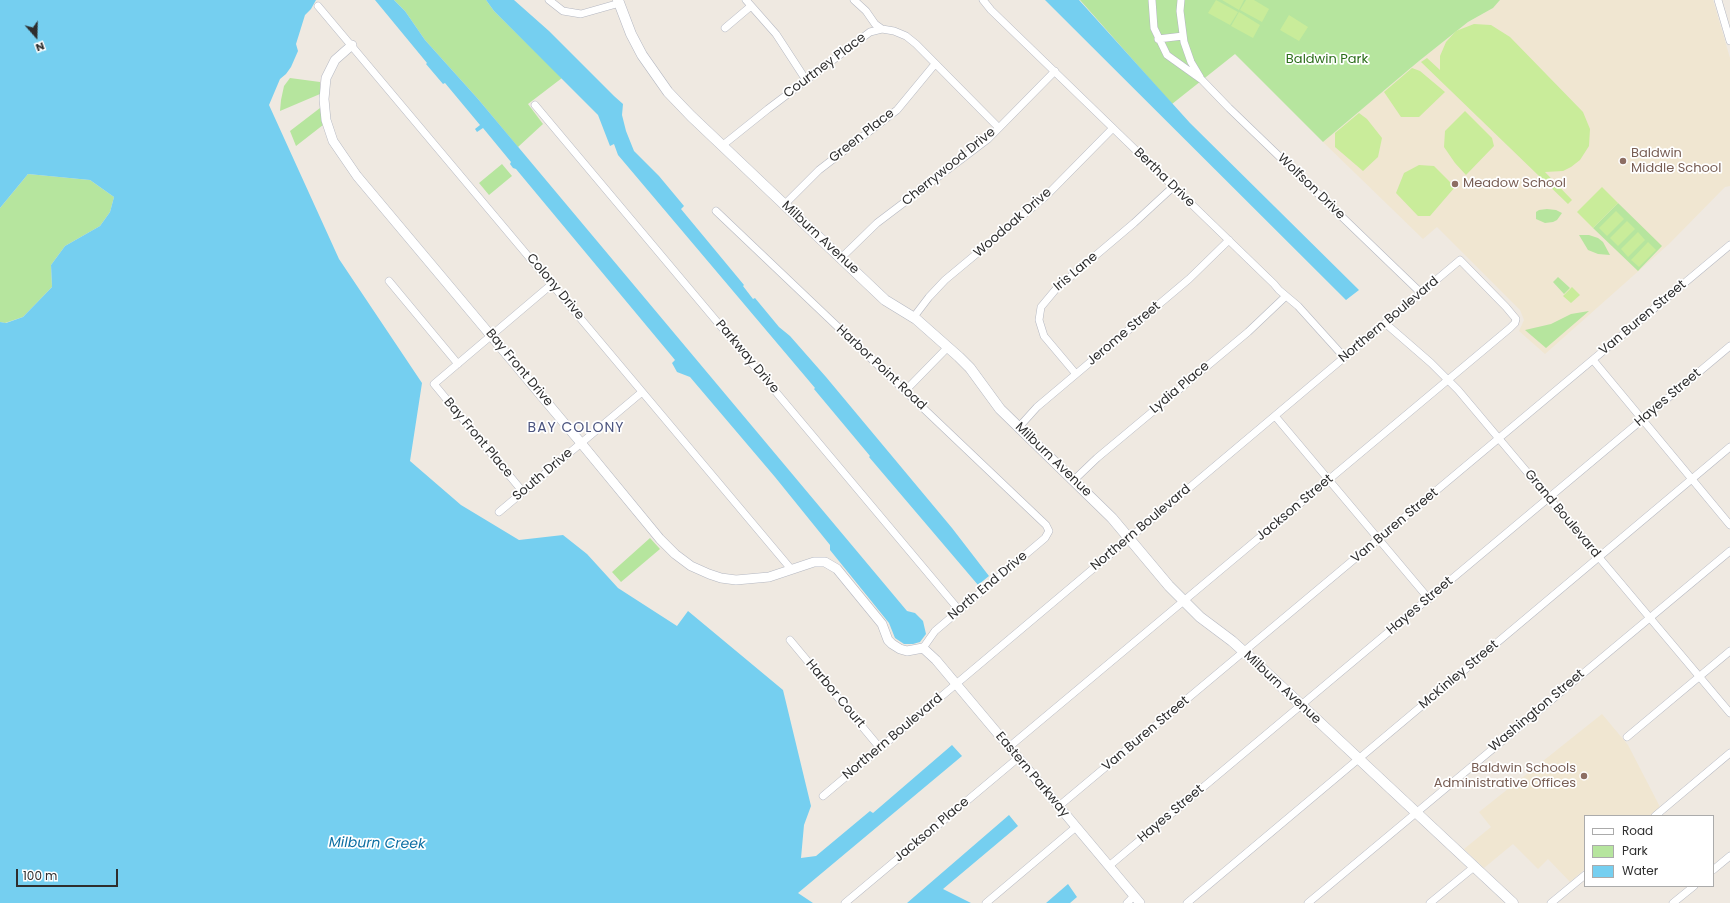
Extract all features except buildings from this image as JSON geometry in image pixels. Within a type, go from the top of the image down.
[{"type":"main road","name":"Milburn Avenue","points":[[619,2],[631,34],[642,56],[668,92],[691,116],[884,300],[913,318],[934,334],[970,368],[1000,409],[1112,518],[1184,601],[1200,617],[1232,641],[1513,903]]},
{"type":"street","points":[[549,0],[563,11],[581,14],[619,2]]},
{"type":"street","points":[[746,0],[776,34],[806,80]]},
{"type":"street","name":"Bertha Drive","points":[[983,0],[991,10],[1286,296],[1325,335],[1344,357]]},
{"type":"street","name":"Wolfson Drive","points":[[1152,0],[1154,28],[1167,55],[1202,80],[1235,114],[1421,293]]},
{"type":"street","name":"Wolfson Drive","points":[[1181,0],[1180,11],[1183,36],[1191,62],[1202,80]]},
{"type":"street","points":[[1718,0],[1727,19],[1730,41]]},
{"type":"street","points":[[857,1],[875,24],[882,29]]},
{"type":"street","name":"Colony Drive","points":[[318,6],[791,569]]},
{"type":"street","points":[[725,28],[751,6]]},
{"type":"street","name":"Courtney Place","points":[[723,145],[870,32],[882,29],[906,36],[999,128]]},
{"type":"street","points":[[1158,39],[1183,36]]},
{"type":"street","name":"Bay Front Drive","points":[[352,46],[335,60],[326,78],[324,99],[326,120],[334,141],[357,176],[492,335],[660,539],[690,566],[708,574],[736,580],[768,577],[814,562],[825,562],[836,569],[882,624],[888,640],[892,644],[907,651],[923,648]]},
{"type":"street","name":"Green Place","points":[[784,205],[819,170],[897,110],[935,64]]},
{"type":"street","name":"Cherrywood Drive","points":[[841,258],[877,223],[978,147],[1055,72]]},
{"type":"street","name":"Parkway Drive","points":[[535,105],[960,610]]},
{"type":"street","name":"Woodoak Drive","points":[[913,318],[929,297],[945,280],[1046,196],[1113,128]]},
{"type":"street","name":"Iris Lane","points":[[1076,374],[1044,336],[1039,320],[1041,307],[1056,289],[1134,223],[1173,187]]},
{"type":"street","name":"Harbor Point Road","points":[[716,211],[1046,525]]},
{"type":"street","name":"Jerome Street","points":[[1018,426],[1037,407],[1189,279],[1229,240]]},
{"type":"street","name":"Van Buren Street","points":[[1059,806],[1730,245]]},
{"type":"street","name":"Northern Boulevard","points":[[823,796],[1460,260]]},
{"type":"street","name":"Jackson Street","points":[[1009,747],[1515,323],[1516,319],[1460,260]]},
{"type":"street","points":[[389,281],[458,364],[552,284]]},
{"type":"street","name":"Lydia Place","points":[[1074,480],[1097,458],[1248,332],[1286,296]]},
{"type":"street","name":"Grand Boulevard","points":[[1385,323],[1431,363],[1458,390],[1730,713]]},
{"type":"street","name":"Hayes Street","points":[[1109,866],[1730,346]]},
{"type":"street","points":[[906,391],[948,347]]},
{"type":"street","points":[[1593,360],[1730,525]]},
{"type":"street","name":"Bay Front Place","points":[[458,364],[434,384],[523,492]]},
{"type":"street","name":"South Drive","points":[[499,512],[642,392]]},
{"type":"street","points":[[1275,416],[1429,599]]},
{"type":"street","name":"McKinley Street","points":[[1187,903],[1730,447]]},
{"type":"street","name":"North End Drive","points":[[923,648],[935,631],[1045,538],[1049,531],[1046,525]]},
{"type":"street","name":"Washington Street","points":[[1308,903],[1730,551]]},
{"type":"street","name":"Harbor Court","points":[[790,640],[880,748]]},
{"type":"street","name":"Eastern Parkway","points":[[923,648],[936,660],[1137,900]]},
{"type":"street","points":[[1627,738],[1730,651]]},
{"type":"street","points":[[1656,815],[1730,753]]},
{"type":"street","name":"Jackson Place","points":[[845,903],[1018,758]]},
{"type":"street","points":[[986,903],[1076,827]]},
{"type":"street","points":[[1714,869],[1730,856]]},
{"type":"street","points":[[1430,903],[1474,866]]},
{"type":"street","points":[[1551,903],[1584,876]]},
{"type":"street","points":[[1673,903],[1693,887]]},
{"type":"street","points":[[1127,903],[1137,900]]},
{"type":"shaded area","name":"Baldwin Middle School","points":[[1500,0],[1713,0],[1730,58],[1730,186],[1725,187],[1669,244],[1545,354],[1519,331],[1524,320],[1520,310],[1437,227],[1423,239],[1323,142],[1419,61],[1468,22],[1493,8]]},
{"type":"shaded area","name":"Baldwin Schools Administrative Offices","points":[[1602,714],[1628,745],[1660,807],[1650,815],[1584,815],[1584,870],[1570,882],[1548,859],[1538,869],[1513,844],[1484,868],[1464,849],[1491,827],[1479,812]]},
{"type":"green space","points":[[394,0],[486,0],[494,11],[562,78],[528,104],[543,124],[518,147],[478,99],[425,40],[405,11]]},
{"type":"green space","name":"Baldwin Park","points":[[1080,0],[1500,0],[1493,8],[1468,22],[1419,61],[1323,142],[1235,54],[1172,104]]},
{"type":"green space","points":[[1216,0],[1238,12],[1230,25],[1208,13]]},
{"type":"green space","points":[[1222,0],[1244,0],[1239,10]]},
{"type":"green space","points":[[1246,0],[1254,0],[1269,9],[1262,22],[1240,10]]},
{"type":"green space","points":[[1239,12],[1260,25],[1253,38],[1231,26]]},
{"type":"green space","points":[[1289,15],[1308,27],[1299,41],[1280,30]]},
{"type":"green space","points":[[1474,24],[1491,25],[1510,37],[1583,112],[1590,129],[1589,146],[1580,160],[1571,167],[1563,171],[1545,172],[1572,200],[1568,204],[1421,62],[1427,58],[1440,70],[1440,56],[1446,42],[1456,31]]},
{"type":"green space","points":[[1412,68],[1420,71],[1445,92],[1419,117],[1401,117],[1384,92]]},
{"type":"green space","points":[[290,78],[320,82],[320,94],[280,111],[284,86]]},
{"type":"green space","points":[[320,108],[323,125],[296,146],[290,131]]},
{"type":"green space","points":[[1465,111],[1492,138],[1494,146],[1466,175],[1455,163],[1444,147],[1445,131]]},
{"type":"green space","points":[[1359,113],[1367,119],[1382,138],[1378,157],[1363,171],[1335,147],[1335,133]]},
{"type":"green space","points":[[502,164],[512,176],[489,195],[479,183]]},
{"type":"green space","points":[[1419,165],[1434,166],[1455,187],[1430,216],[1418,216],[1396,193],[1404,173]]},
{"type":"green space","points":[[28,174],[90,180],[114,197],[110,212],[100,226],[65,246],[51,265],[52,287],[23,317],[5,323],[0,322],[0,208]]},
{"type":"green space","points":[[1602,187],[1618,203],[1593,228],[1577,212]]},
{"type":"green space","points":[[1618,203],[1662,246],[1638,271],[1593,228]]},
{"type":"green space","points":[[1547,209],[1556,210],[1562,213],[1557,220],[1553,222],[1545,223],[1536,219],[1536,212]]},
{"type":"green space","points":[[1616,211],[1624,219],[1607,236],[1599,228]]},
{"type":"green space","points":[[1627,221],[1635,229],[1618,246],[1610,238]]},
{"type":"green space","points":[[1638,232],[1645,240],[1628,257],[1621,249]]},
{"type":"green space","points":[[1579,235],[1589,235],[1598,238],[1603,242],[1610,255],[1598,254],[1588,250]]},
{"type":"green space","points":[[1648,242],[1656,250],[1639,267],[1631,260]]},
{"type":"green space","points":[[1558,277],[1570,288],[1564,294],[1553,282]]},
{"type":"green space","points":[[1572,287],[1580,295],[1571,303],[1563,296]]},
{"type":"green space","points":[[1589,311],[1546,348],[1525,330],[1551,324],[1571,314]]},
{"type":"green space","points":[[650,538],[660,549],[621,582],[612,572]]},
{"type":"water","name":"Milburn Creek","points":[[0,0],[316,0],[311,9],[305,15],[296,44],[298,51],[291,67],[280,79],[269,105],[339,259],[422,383],[410,461],[461,505],[519,540],[563,535],[587,554],[618,588],[677,626],[688,611],[783,690],[811,806],[804,825],[801,858],[816,856],[870,811],[873,813],[952,745],[962,756],[798,893],[813,903],[0,903],[0,322],[6,323],[23,317],[52,287],[51,265],[65,246],[100,226],[110,212],[114,197],[90,180],[28,174],[0,208]]},
{"type":"water","points":[[375,0],[394,0],[405,11],[425,40],[478,99],[907,611],[915,613],[923,621],[926,634],[920,642],[904,644],[895,638],[889,623],[830,550],[830,545],[775,477],[690,377],[677,372],[672,363],[675,360],[516,169],[513,168],[510,164],[511,162],[483,128],[477,132],[475,129],[480,125],[445,83],[443,84],[426,64],[427,63]]},
{"type":"water","points":[[486,0],[514,0],[549,31],[623,104],[622,115],[626,131],[634,151],[659,176],[684,206],[681,209],[744,285],[743,286],[753,299],[755,298],[779,327],[790,336],[826,377],[952,528],[989,576],[978,585],[869,457],[870,456],[814,389],[815,388],[618,155],[614,144],[610,146],[598,115],[494,11]]},
{"type":"water","points":[[1045,0],[1079,0],[1190,123],[1359,290],[1346,300]]},
{"type":"water","points":[[1009,815],[1018,826],[943,889],[971,903],[907,903]]},
{"type":"water","points":[[1068,884],[1077,897],[1070,903],[1046,903]]},
{"type":"place","name":"Baldwin Middle School","points":[[1623,161]]},
{"type":"place","name":"Meadow School","points":[[1455,184]]},
{"type":"place","name":"Baldwin Schools Administrative Offices","points":[[1584,776]]},
{"type":"district","name":"BAY COLONY","points":[[576,428]]}]
